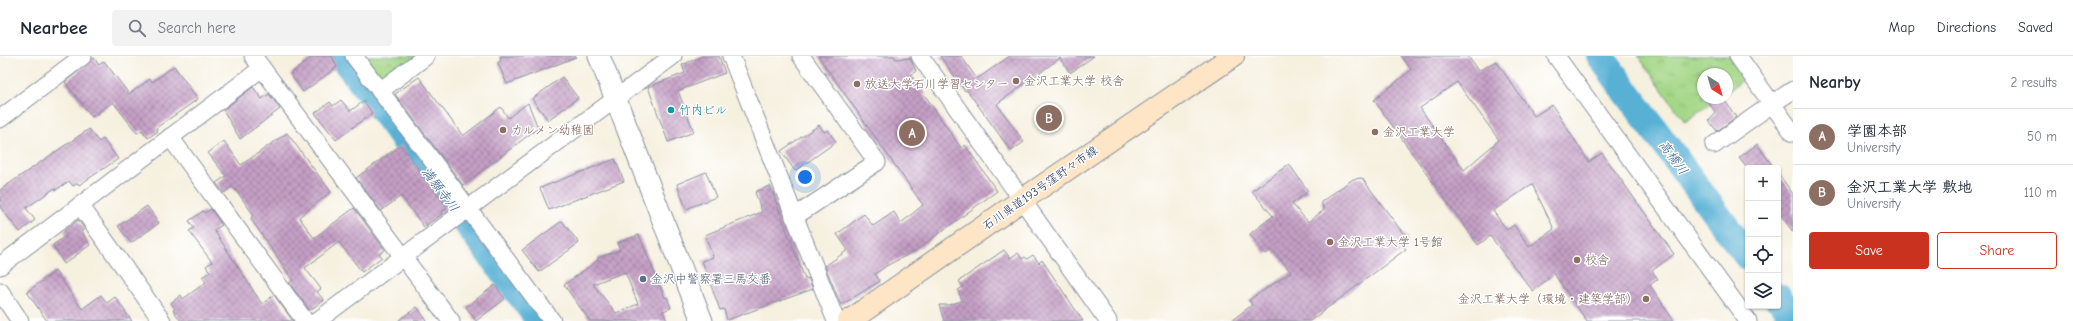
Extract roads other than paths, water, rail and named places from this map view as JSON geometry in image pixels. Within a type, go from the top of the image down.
[{"type":"main road","name":"石川県道193号窪野々市線","points":[[849,321],[1022,200],[1233,56]]},
{"type":"street","points":[[0,119],[83,56]]},
{"type":"street","points":[[354,56],[380,91],[462,212],[552,321]]},
{"type":"street","points":[[380,91],[426,56]]},
{"type":"street","points":[[598,56],[702,321]]},
{"type":"street","points":[[317,321],[673,56]]},
{"type":"street","points":[[731,56],[836,321]]},
{"type":"street","points":[[794,217],[878,162],[801,56]]},
{"type":"street","points":[[920,56],[1108,321]]},
{"type":"street","points":[[1556,56],[1748,321]]},
{"type":"street","points":[[1738,56],[1793,133]]},
{"type":"street","points":[[0,266],[170,137],[257,62],[451,321]]},
{"type":"street","points":[[1714,145],[1793,90]]},
{"type":"street","points":[[170,137],[306,321]]},
{"type":"street","points":[[80,205],[162,321]]},
{"type":"street","points":[[0,291],[20,321]]},
{"type":"waterway","name":"満願寺川","points":[[342,56],[540,321]]},
{"type":"waterway","name":"高橋川","points":[[1600,56],[1745,253]]},
{"type":"waterway","name":"高橋川","points":[[1781,301],[1793,317]]},
{"type":"place","name":"金沢工業大学 校舎","points":[[1016,81]]},
{"type":"place","name":"放送大学石川学習センター","points":[[857,84]]},
{"type":"place","name":"竹内ビル","points":[[671,110]]},
{"type":"place","name":"金沢工業大学 敷地","points":[[1049,118]]},
{"type":"place","name":"カルメン幼稚園","points":[[503,130]]},
{"type":"place","name":"金沢工業大学","points":[[1375,132]]},
{"type":"place","name":"学園本部","points":[[912,133]]},
{"type":"place","name":"金沢工業大学 1号館","points":[[1330,242]]},
{"type":"place","name":"校舎","points":[[1577,260]]},
{"type":"place","name":"金沢中警察署三馬交番","points":[[643,279]]},
{"type":"place","name":"金沢工業大学（環境・建築学部）","points":[[1646,299]]}]
